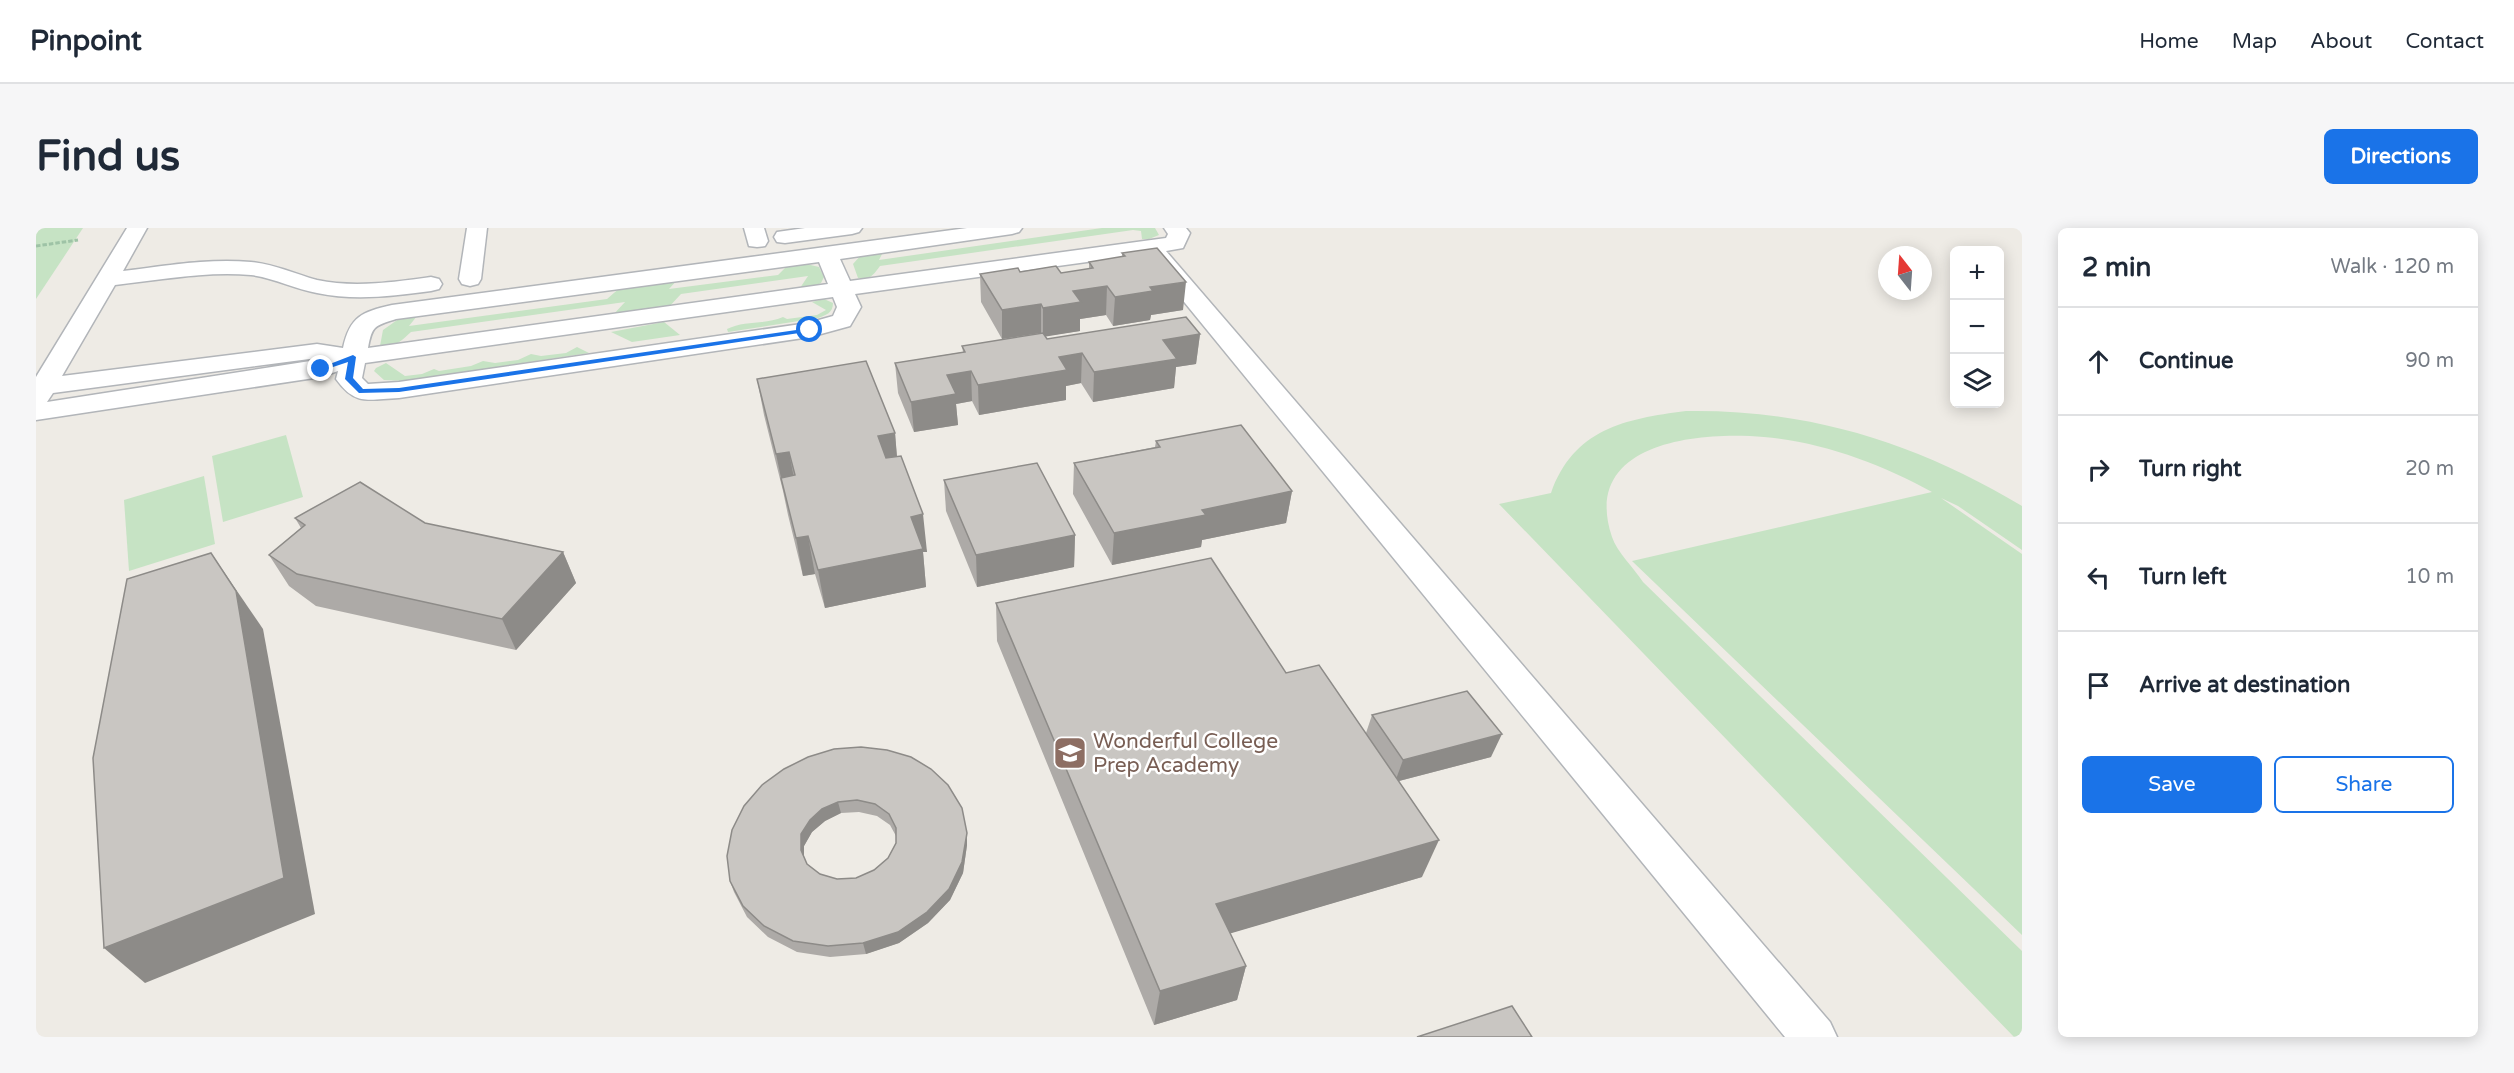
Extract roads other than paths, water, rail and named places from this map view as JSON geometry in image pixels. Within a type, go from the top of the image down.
[{"type":"street","points":[[40,393],[137,228]]},
{"type":"street","points":[[470,279],[477,228]]},
{"type":"street","points":[[734,244],[756,234],[852,228]]},
{"type":"street","points":[[827,254],[849,306],[842,321],[810,330],[399,390],[361,392],[349,379],[359,330],[368,320],[392,312],[1012,228]]},
{"type":"street","points":[[36,412],[321,369],[353,357],[842,290],[1162,237],[1814,1037]]},
{"type":"street","points":[[106,279],[209,269],[254,268],[321,287],[390,290],[493,276]]},
{"type":"street","points":[[40,393],[316,351],[353,357]]},
{"type":"place","name":"Wonderful College Prep Academy","points":[[1070,753]]}]
